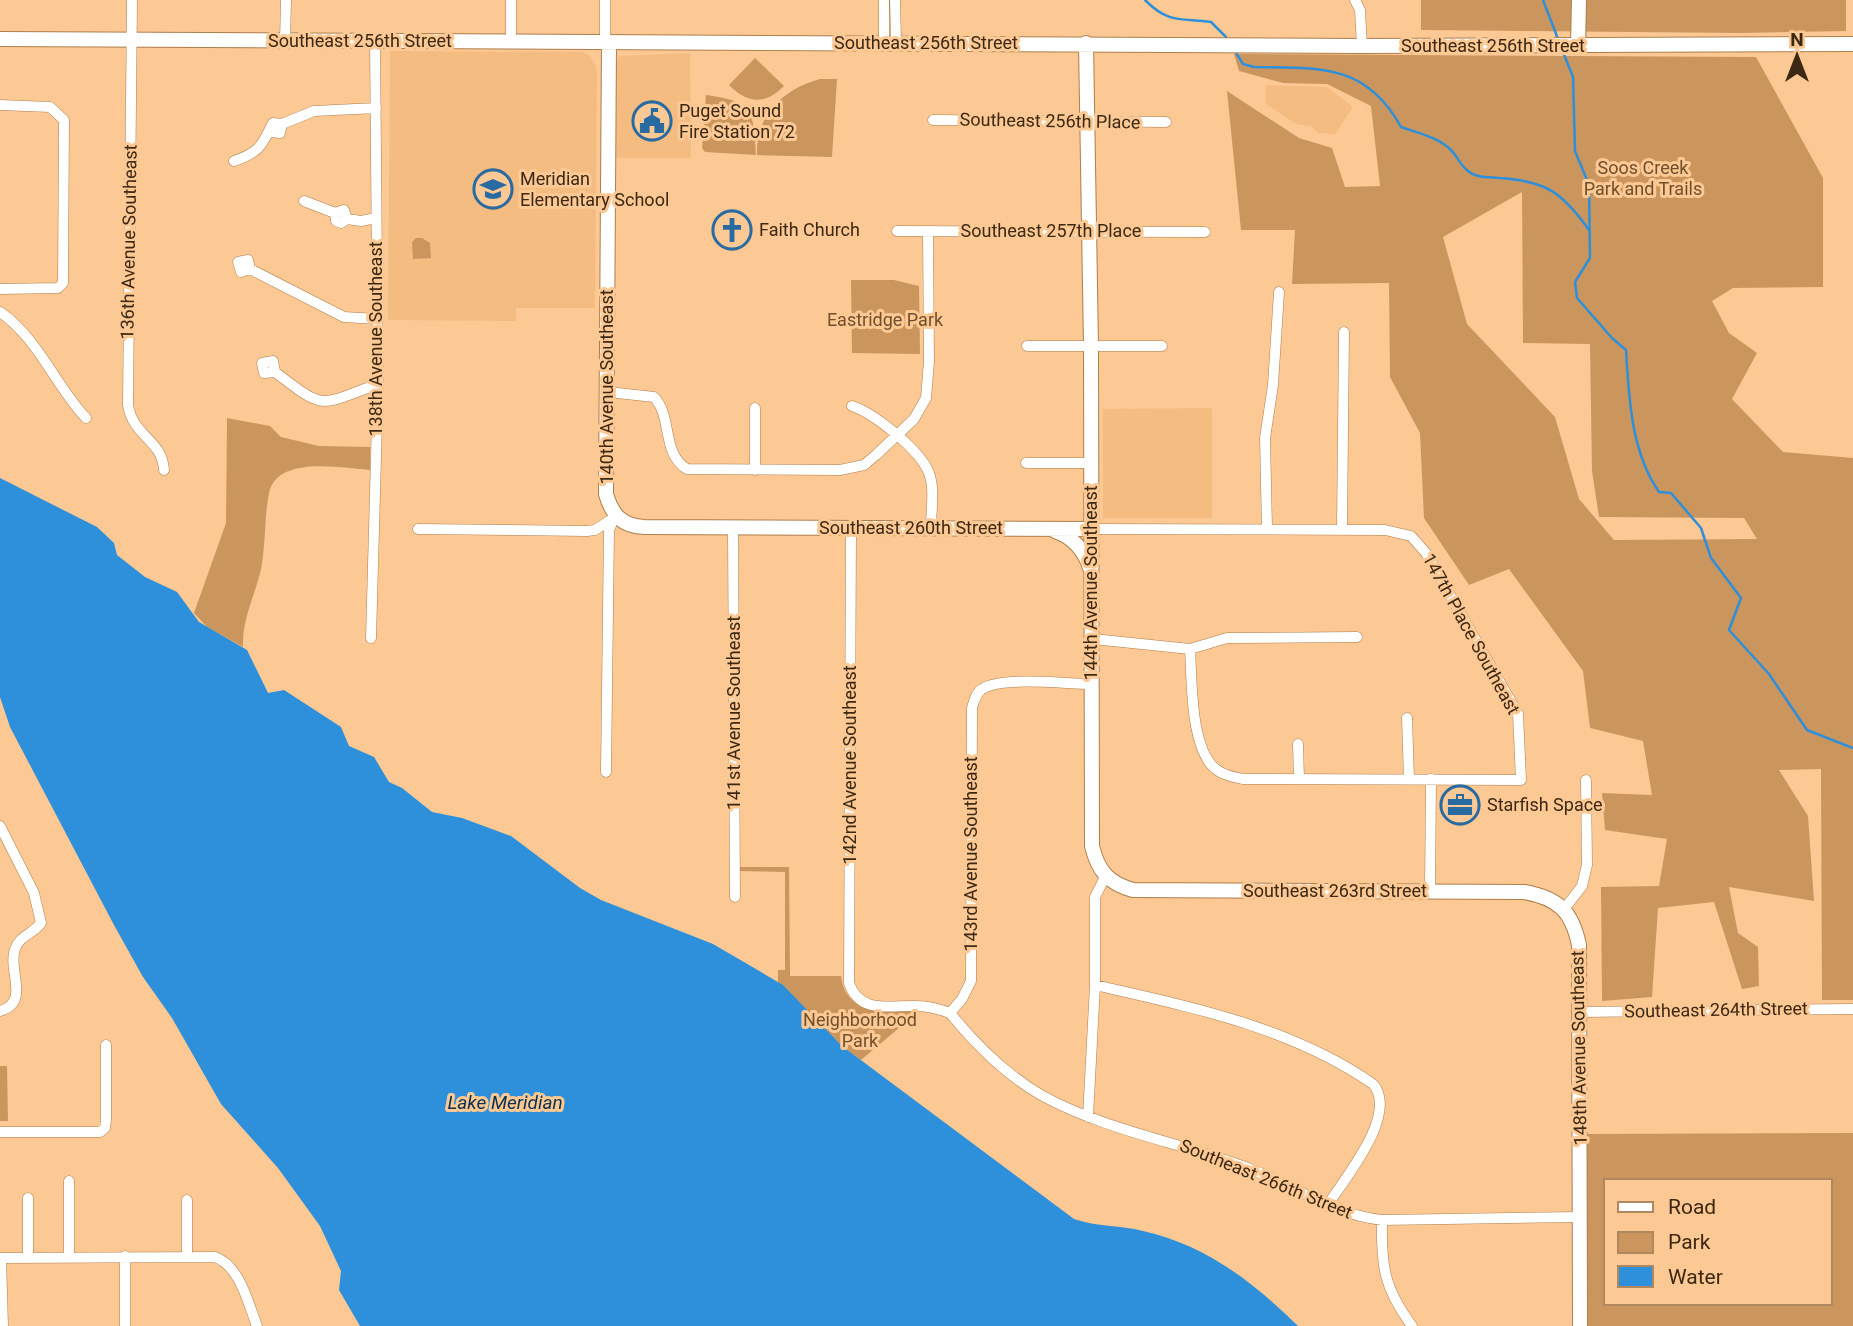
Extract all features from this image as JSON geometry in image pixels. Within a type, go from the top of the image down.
[{"type":"street","name":"136th Avenue Southeast","points":[[132,0],[128,405],[133,425],[160,451],[164,470]]},
{"type":"street","points":[[285,41],[286,0]]},
{"type":"street","points":[[511,0],[511,40]]},
{"type":"street","name":"140th Avenue Southeast","points":[[605,0],[605,35],[609,43],[606,494],[615,516],[609,530],[606,772]]},
{"type":"street","points":[[884,0],[890,42]]},
{"type":"street","points":[[890,42],[895,0]]},
{"type":"street","points":[[1355,0],[1360,10],[1363,46]]},
{"type":"street","points":[[1567,46],[1578,0]]},
{"type":"street","name":"Southeast 256th Street","points":[[0,39],[1363,46],[1853,44]]},
{"type":"street","name":"138th Avenue Southeast","points":[[371,638],[378,384],[376,41]]},
{"type":"street","name":"144th Avenue Southeast","points":[[1086,43],[1093,578],[1092,846],[1095,860],[1105,877]]},
{"type":"street","points":[[0,105],[43,105],[61,114],[64,120],[62,284],[58,288],[0,289]]},
{"type":"street","points":[[234,161],[254,153],[271,132],[280,133],[282,124],[313,111],[376,108]]},
{"type":"street","name":"Southeast 256th Place","points":[[933,120],[1166,122]]},
{"type":"street","points":[[304,201],[335,214],[344,210],[347,219],[361,221],[376,218]]},
{"type":"street","name":"Southeast 257th Place","points":[[897,231],[1205,232]]},
{"type":"street","points":[[608,392],[654,397],[660,403],[677,464],[699,471],[853,469],[864,464],[919,413],[928,388],[928,231]]},
{"type":"street","points":[[250,270],[344,317],[377,319]]},
{"type":"street","points":[[1267,528],[1265,438],[1273,385],[1279,292]]},
{"type":"street","points":[[0,312],[21,330],[70,401],[86,418]]},
{"type":"street","points":[[1342,529],[1344,332]]},
{"type":"street","points":[[1027,346],[1162,346]]},
{"type":"street","points":[[275,372],[317,402],[329,402],[378,384]]},
{"type":"street","points":[[852,406],[873,415],[920,458],[930,475],[931,528]]},
{"type":"street","points":[[755,408],[755,470]]},
{"type":"street","points":[[1026,463],[1092,463]]},
{"type":"street","points":[[418,529],[587,531],[595,530],[615,516]]},
{"type":"street","name":"Southeast 260th Street","points":[[615,516],[632,526],[1267,528],[1392,530],[1410,536]]},
{"type":"street","name":"141st Avenue Southeast","points":[[733,528],[735,898]]},
{"type":"street","name":"142nd Avenue Southeast","points":[[851,528],[848,974],[851,988],[858,999],[872,1006],[918,1006],[950,1013]]},
{"type":"street","points":[[1044,528],[1073,541],[1084,553],[1093,578]]},
{"type":"street","name":"147th Place Southeast","points":[[1410,536],[1426,553],[1518,714],[1521,780],[1431,779]]},
{"type":"street","points":[[1093,639],[1190,649],[1227,638],[1357,637]]},
{"type":"street","points":[[1190,649],[1197,732],[1210,764],[1228,776],[1243,779],[1431,779],[1430,891]]},
{"type":"street","name":"143rd Avenue Southeast","points":[[950,1013],[968,991],[971,981],[972,708],[980,690],[1004,683],[1091,684]]},
{"type":"street","points":[[1407,718],[1409,779]]},
{"type":"street","points":[[1298,744],[1299,779]]},
{"type":"street","points":[[1564,908],[1585,878],[1586,780]]},
{"type":"street","points":[[0,826],[34,893],[41,923],[19,940],[13,952],[17,984],[12,1007],[0,1011]]},
{"type":"street","points":[[1088,1116],[1095,985],[1095,897],[1105,877]]},
{"type":"street","name":"Southeast 263rd Street","points":[[1105,877],[1118,886],[1155,892],[1524,892],[1550,899],[1564,908]]},
{"type":"street","name":"148th Avenue Southeast","points":[[1564,908],[1575,924],[1578,945],[1580,1326]]},
{"type":"street","points":[[1095,985],[1185,1006],[1290,1038],[1356,1072],[1373,1084],[1380,1092],[1382,1101],[1376,1127],[1327,1206]]},
{"type":"street","name":"Southeast 264th Street","points":[[1578,1012],[1853,1009]]},
{"type":"street","name":"Southeast 266th Street","points":[[950,1013],[996,1063],[1040,1094],[1088,1116],[1188,1146],[1255,1171],[1351,1216],[1382,1220],[1580,1217]]},
{"type":"street","points":[[0,1132],[100,1132],[106,1128],[106,1045]]},
{"type":"street","points":[[69,1181],[69,1256]]},
{"type":"street","points":[[28,1198],[28,1257]]},
{"type":"street","points":[[187,1200],[187,1255]]},
{"type":"street","points":[[1382,1220],[1382,1260],[1386,1283],[1412,1326]]},
{"type":"street","points":[[2,1326],[0,1258],[187,1255],[222,1259],[234,1273],[257,1326]]},
{"type":"street","points":[[125,1256],[125,1326]]},
{"type":"shaded area","name":"Meridian Elementary School","points":[[390,51],[581,52],[590,55],[597,70],[595,308],[516,308],[516,321],[388,320]]},
{"type":"shaded area","points":[[690,53],[691,158],[613,158],[616,64],[619,56]]},
{"type":"shaded area","points":[[1266,85],[1327,87],[1353,107],[1335,134],[1318,133],[1311,126],[1296,124],[1266,104]]},
{"type":"shaded area","points":[[1212,408],[1212,518],[1103,518],[1103,409]]},
{"type":"green space","points":[[1421,0],[1846,0],[1846,31],[1740,33],[1421,30]]},
{"type":"green space","name":"Soos Creek Park and Trails","points":[[1234,54],[1756,57],[1823,178],[1823,287],[1733,288],[1712,301],[1729,333],[1757,353],[1732,399],[1783,452],[1853,458],[1853,1000],[1822,1000],[1821,769],[1779,770],[1808,816],[1814,901],[1729,887],[1738,933],[1758,947],[1759,986],[1742,989],[1714,902],[1658,908],[1652,997],[1602,1001],[1601,887],[1659,886],[1667,839],[1605,830],[1602,793],[1652,795],[1643,741],[1590,728],[1583,671],[1509,569],[1469,585],[1424,518],[1420,433],[1390,377],[1389,283],[1292,284],[1295,230],[1241,230],[1227,91],[1299,138],[1332,148],[1345,187],[1380,186],[1371,106],[1327,84],[1283,83],[1239,71]],"holes":[[[1522,192],[1523,343],[1590,344],[1592,471],[1599,517],[1744,518],[1757,539],[1614,540],[1579,499],[1555,417],[1467,324],[1443,237]]]},
{"type":"green space","points":[[755,58],[784,86],[770,97],[756,100],[743,96],[729,85]]},
{"type":"green space","points":[[820,79],[837,79],[832,157],[757,155],[761,128],[774,106],[794,89]]},
{"type":"green space","points":[[706,95],[733,101],[748,110],[754,127],[756,155],[705,152],[702,148]]},
{"type":"green space","points":[[416,238],[430,243],[431,258],[413,259],[412,242]]},
{"type":"green space","name":"Eastridge Park","points":[[851,280],[894,280],[919,286],[920,354],[852,353]]},
{"type":"green space","points":[[227,418],[270,426],[281,437],[319,446],[370,447],[370,470],[312,466],[284,473],[274,481],[266,512],[261,569],[247,617],[243,647],[207,627],[194,613],[226,523]]},
{"type":"green space","name":"Neighborhood Park","points":[[738,867],[789,867],[790,976],[841,976],[850,998],[858,1004],[879,1010],[913,1011],[912,1017],[861,1060],[842,1046],[778,982],[778,970],[785,970],[785,872],[738,871]]},
{"type":"green space","points":[[0,1066],[7,1066],[8,1121],[0,1121]]},
{"type":"green space","points":[[1853,1133],[1853,1326],[1588,1326],[1586,1134]]},
{"type":"water","name":"Lake Meridian","points":[[0,478],[97,527],[114,543],[117,555],[145,577],[177,592],[199,622],[247,650],[268,693],[284,690],[341,727],[349,746],[374,757],[389,782],[402,788],[432,812],[462,818],[511,836],[580,888],[601,900],[713,944],[783,985],[842,1046],[1074,1219],[1166,1237],[1208,1256],[1246,1280],[1298,1326],[360,1326],[339,1290],[341,1271],[320,1226],[278,1168],[221,1104],[172,1018],[143,977],[10,727],[0,697]]},
{"type":"waterway","points":[[1145,0],[1168,16],[1211,22],[1226,37]]},
{"type":"waterway","points":[[1543,0],[1558,39]]},
{"type":"waterway","points":[[1235,51],[1243,64],[1254,67],[1320,70],[1339,73],[1356,80],[1387,106],[1401,127],[1440,142],[1453,152],[1471,173],[1483,177],[1529,182],[1552,191],[1570,206],[1589,230]]},
{"type":"waterway","points":[[1563,52],[1573,77],[1575,151],[1589,185],[1590,258],[1575,282],[1577,298],[1626,350],[1633,424],[1642,460],[1659,492],[1671,493],[1701,528],[1711,558],[1741,598],[1729,630],[1769,674],[1807,730],[1853,748]]},
{"type":"place","name":"Puget Sound Fire Station 72","points":[[652,121]]},
{"type":"place","name":"Meridian Elementary School","points":[[493,189]]},
{"type":"place","name":"Faith Church","points":[[732,230]]},
{"type":"place","name":"Starfish Space","points":[[1460,805]]}]
